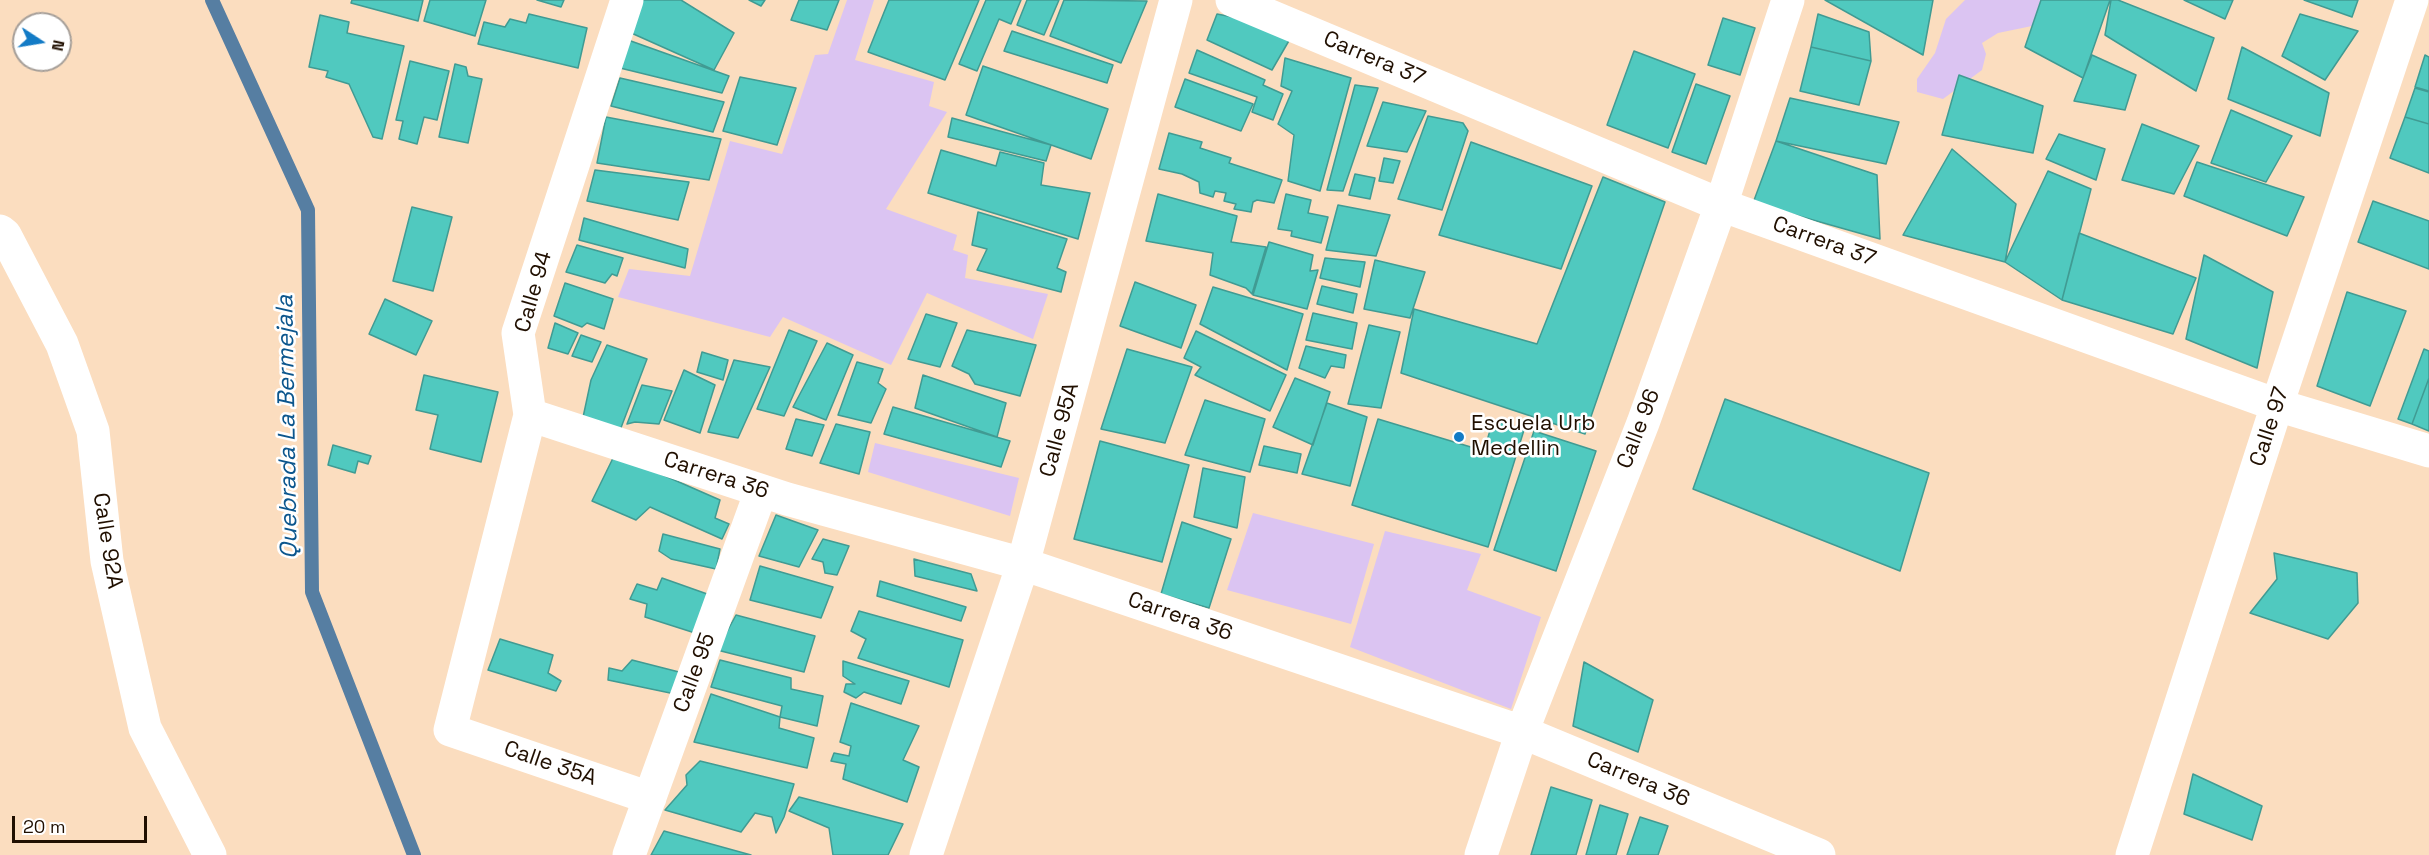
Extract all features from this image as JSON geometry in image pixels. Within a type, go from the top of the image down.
[{"type":"street","name":"Calle 94","points":[[450,730],[530,415],[518,333],[627,0]]},
{"type":"street","name":"Calle 95A","points":[[926,855],[1023,564],[1176,0]]},
{"type":"street","name":"Carrera 37","points":[[1232,0],[1721,205],[2277,405],[2429,451]]},
{"type":"street","name":"Calle 96","points":[[1481,855],[1522,732],[1643,423],[1721,205],[1788,0]]},
{"type":"street","name":"Calle 97","points":[[2132,855],[2277,405],[2412,0]]},
{"type":"street","name":"Calle 92A","points":[[0,231],[62,344],[93,431],[107,561],[145,728],[210,855]]},
{"type":"street","name":"Carrera 36","points":[[530,415],[761,491],[1023,564],[1522,732],[1819,855]]},
{"type":"street","name":"Calle 95","points":[[629,855],[761,491]]},
{"type":"street","name":"Calle 35A","points":[[450,730],[650,798]]},
{"type":"shaded area","points":[[847,0],[874,0],[855,60],[934,82],[929,106],[947,112],[886,209],[957,235],[953,250],[968,255],[965,278],[1048,294],[1033,339],[927,293],[891,365],[783,317],[770,337],[618,297],[629,269],[690,276],[730,141],[782,154],[815,55],[828,54]]},
{"type":"shaded area","points":[[1965,0],[2045,0],[2032,26],[1998,33],[1982,43],[1986,54],[1982,70],[1943,99],[1917,92],[1917,79],[1935,53],[1946,19]]},
{"type":"shaded area","points":[[875,443],[1019,478],[1010,516],[868,472]]},
{"type":"shaded area","points":[[1253,513],[1374,544],[1351,624],[1227,590]]},
{"type":"shaded area","points":[[1385,531],[1481,554],[1467,590],[1541,617],[1511,709],[1350,647]]},
{"type":"building","points":[[352,0],[423,0],[418,21],[351,3]]},
{"type":"building","points":[[430,0],[486,0],[475,36],[424,21]]},
{"type":"building","points":[[537,0],[564,0],[561,7]]},
{"type":"building","points":[[641,0],[681,0],[734,33],[714,70],[629,32]]},
{"type":"building","points":[[749,0],[765,0],[761,6]]},
{"type":"building","points":[[799,0],[839,0],[827,30],[791,20]]},
{"type":"building","points":[[889,0],[979,0],[945,80],[868,52]]},
{"type":"building","points":[[986,0],[1021,0],[1011,24],[999,19],[977,71],[959,64]]},
{"type":"building","points":[[1027,0],[1059,0],[1044,35],[1017,25]]},
{"type":"building","points":[[1064,0],[1147,1],[1121,63],[1050,36]]},
{"type":"building","points":[[1825,0],[1933,0],[1923,55]]},
{"type":"building","points":[[2041,0],[2110,0],[2083,78],[2025,47]]},
{"type":"building","points":[[2111,0],[2118,0],[2214,38],[2196,91],[2105,35]]},
{"type":"building","points":[[2184,0],[2233,0],[2225,19]]},
{"type":"building","points":[[2304,0],[2358,0],[2352,17]]},
{"type":"building","points":[[529,14],[587,28],[578,68],[478,44],[484,22],[505,27],[510,19],[526,23]]},
{"type":"building","points":[[1217,14],[1294,32],[1272,70],[1207,40]]},
{"type":"building","points":[[1818,14],[1869,32],[1871,61],[1811,47]]},
{"type":"building","points":[[2300,14],[2358,31],[2325,80],[2282,56]]},
{"type":"building","points":[[320,15],[349,22],[347,33],[404,46],[382,139],[373,137],[349,84],[326,77],[328,71],[309,67]]},
{"type":"building","points":[[1723,18],[1755,28],[1740,75],[1708,65]]},
{"type":"building","points":[[1012,31],[1113,65],[1107,83],[1004,51]]},
{"type":"building","points":[[628,40],[729,76],[722,93],[620,68]]},
{"type":"building","points":[[1811,47],[1871,61],[1859,105],[1800,91]]},
{"type":"building","points":[[2242,47],[2329,93],[2320,136],[2228,99]]},
{"type":"building","points":[[1197,50],[1265,80],[1263,85],[1283,94],[1273,120],[1252,112],[1257,97],[1189,73]]},
{"type":"building","points":[[1634,51],[1695,74],[1668,148],[1607,125]]},
{"type":"building","points":[[2092,55],[2136,75],[2125,110],[2074,101]]},
{"type":"building","points":[[2425,55],[2429,57],[2429,91],[2415,87]]},
{"type":"building","points":[[1285,58],[1351,78],[1320,191],[1288,181],[1294,135],[1278,124],[1292,91],[1281,86]]},
{"type":"building","points":[[410,61],[449,71],[437,120],[424,117],[417,144],[399,139],[403,121],[396,120]]},
{"type":"building","points":[[455,64],[466,67],[468,76],[482,79],[468,143],[439,137]]},
{"type":"building","points":[[983,66],[1108,109],[1091,159],[966,115]]},
{"type":"building","points":[[1959,75],[2043,106],[2033,153],[1942,135]]},
{"type":"building","points":[[740,77],[796,88],[777,145],[723,131]]},
{"type":"building","points":[[620,78],[724,102],[713,132],[611,106]]},
{"type":"building","points":[[1185,79],[1253,104],[1241,131],[1175,107]]},
{"type":"building","points":[[1696,84],[1730,96],[1706,164],[1672,152]]},
{"type":"building","points":[[1355,85],[1378,88],[1343,191],[1327,190]]},
{"type":"building","points":[[2415,88],[2429,92],[2429,124],[2405,117]]},
{"type":"building","points":[[1790,98],[1899,122],[1886,164],[1776,141]]},
{"type":"building","points":[[1383,102],[1426,111],[1407,152],[1367,146]]},
{"type":"building","points":[[2231,110],[2292,136],[2266,182],[2211,163]]},
{"type":"building","points":[[1428,116],[1463,123],[1468,131],[1442,210],[1398,199]]},
{"type":"building","points":[[606,117],[721,139],[709,180],[597,163]]},
{"type":"building","points":[[2405,117],[2429,124],[2429,173],[2390,158]]},
{"type":"building","points":[[952,118],[1051,145],[1046,161],[948,137]]},
{"type":"building","points":[[2142,124],[2199,146],[2174,194],[2122,180]]},
{"type":"building","points":[[1169,133],[1202,142],[1200,148],[1231,158],[1229,163],[1282,180],[1274,203],[1257,200],[1253,202],[1251,212],[1234,209],[1236,204],[1224,201],[1226,193],[1215,191],[1213,197],[1200,193],[1199,182],[1182,174],[1159,169]]},
{"type":"building","points":[[2059,134],[2105,149],[2096,180],[2046,159]]},
{"type":"building","points":[[1776,141],[1877,175],[1880,239],[1753,203]]},
{"type":"building","points":[[1471,142],[1592,186],[1561,269],[1439,235]]},
{"type":"building","points":[[1952,149],[2016,204],[2005,262],[1903,235]]},
{"type":"building","points":[[941,150],[996,166],[1000,152],[1044,163],[1041,185],[1090,193],[1078,239],[928,193]]},
{"type":"building","points":[[1384,158],[1400,161],[1393,183],[1379,181]]},
{"type":"building","points":[[2197,162],[2304,197],[2287,236],[2184,196]]},
{"type":"building","points":[[595,170],[689,182],[678,220],[587,201]]},
{"type":"building","points":[[2048,171],[2091,189],[2062,300],[2005,262]]},
{"type":"building","points":[[1355,174],[1375,178],[1370,199],[1349,195]]},
{"type":"building","points":[[1603,177],[1665,202],[1585,434],[1401,373],[1414,309],[1537,344]]},
{"type":"building","points":[[1158,194],[1237,216],[1231,242],[1266,247],[1252,294],[1246,288],[1210,275],[1213,253],[1146,241]]},
{"type":"building","points":[[1286,194],[1311,200],[1308,213],[1328,217],[1321,243],[1291,236],[1292,231],[1278,229]]},
{"type":"building","points":[[2373,201],[2429,221],[2429,269],[2358,242]]},
{"type":"building","points":[[1338,205],[1390,215],[1376,256],[1326,250]]},
{"type":"building","points":[[412,207],[452,217],[433,291],[393,281]]},
{"type":"building","points":[[978,212],[1067,239],[1057,268],[1066,272],[1061,292],[977,270],[987,249],[972,245]]},
{"type":"building","points":[[584,218],[688,249],[685,268],[579,240]]},
{"type":"building","points":[[2079,233],[2196,278],[2173,334],[2062,300]]},
{"type":"building","points":[[1269,242],[1313,255],[1310,271],[1318,270],[1307,309],[1253,295]]},
{"type":"building","points":[[577,245],[623,258],[617,276],[612,274],[605,283],[566,272]]},
{"type":"building","points":[[2204,255],[2273,292],[2257,368],[2186,339]]},
{"type":"building","points":[[1325,258],[1365,262],[1360,287],[1320,278]]},
{"type":"building","points":[[1375,260],[1425,272],[1410,318],[1364,309]]},
{"type":"building","points":[[1135,282],[1196,305],[1181,348],[1120,326]]},
{"type":"building","points":[[565,283],[613,299],[604,329],[587,323],[582,327],[554,316]]},
{"type":"building","points":[[1322,286],[1357,294],[1353,313],[1317,304]]},
{"type":"building","points":[[1213,287],[1303,314],[1287,370],[1200,324]]},
{"type":"building","points":[[2347,292],[2406,311],[2370,406],[2317,386]]},
{"type":"building","points":[[385,299],[432,321],[416,355],[369,334]]},
{"type":"building","points":[[1313,313],[1357,323],[1352,349],[1306,340]]},
{"type":"building","points":[[926,314],[957,323],[940,367],[908,359]]},
{"type":"building","points":[[555,323],[578,333],[568,354],[548,348]]},
{"type":"building","points":[[1369,325],[1400,332],[1381,408],[1348,404]]},
{"type":"building","points":[[789,330],[817,341],[784,416],[757,409]]},
{"type":"building","points":[[967,330],[1036,345],[1020,396],[975,384],[969,374],[952,366]]},
{"type":"building","points":[[1196,331],[1286,375],[1270,411],[1195,375],[1201,367],[1184,358]]},
{"type":"building","points":[[581,335],[601,342],[592,362],[572,356]]},
{"type":"building","points":[[827,343],[853,355],[826,420],[793,407]]},
{"type":"building","points":[[607,345],[647,359],[619,433],[582,422],[591,380]]},
{"type":"building","points":[[1306,346],[1346,355],[1344,368],[1331,366],[1325,378],[1299,368]]},
{"type":"building","points":[[1127,349],[1192,367],[1165,443],[1101,429]]},
{"type":"building","points":[[2424,349],[2429,351],[2429,378],[2412,424],[2398,419]]},
{"type":"building","points":[[702,352],[728,360],[723,380],[697,372]]},
{"type":"building","points":[[734,360],[770,367],[738,438],[708,432]]},
{"type":"building","points":[[857,362],[883,369],[878,383],[886,389],[871,423],[838,415]]},
{"type":"building","points":[[684,370],[715,385],[700,433],[664,420]]},
{"type":"building","points":[[424,375],[498,392],[481,462],[430,449],[438,415],[416,410]]},
{"type":"building","points":[[923,375],[1006,403],[997,437],[915,408]]},
{"type":"building","points":[[1295,378],[1330,392],[1313,445],[1273,427]]},
{"type":"building","points":[[2429,378],[2429,431],[2412,424]]},
{"type":"building","points":[[642,385],[672,391],[659,424],[635,422],[627,424]]},
{"type":"building","points":[[1725,399],[1929,473],[1900,571],[1693,489]]},
{"type":"building","points":[[1205,400],[1265,419],[1250,472],[1185,455]]},
{"type":"building","points":[[1327,403],[1367,417],[1350,486],[1302,474]]},
{"type":"building","points":[[893,407],[1010,441],[1001,467],[884,434]]},
{"type":"building","points":[[796,419],[824,425],[812,456],[786,449]]},
{"type":"building","points":[[1378,419],[1484,451],[1493,420],[1524,430],[1488,547],[1352,505]]},
{"type":"building","points":[[836,424],[870,432],[859,474],[820,463]]},
{"type":"building","points":[[1534,431],[1596,451],[1556,571],[1494,550]]},
{"type":"building","points":[[1100,441],[1189,465],[1162,562],[1074,539]]},
{"type":"building","points":[[333,445],[371,456],[368,464],[358,461],[355,473],[328,465]]},
{"type":"building","points":[[1264,446],[1301,454],[1297,473],[1259,465]]},
{"type":"building","points":[[615,454],[720,500],[715,518],[729,524],[722,539],[650,507],[636,520],[592,501]]},
{"type":"building","points":[[1203,468],[1245,477],[1237,528],[1194,517]]},
{"type":"building","points":[[776,515],[818,530],[799,567],[759,556]]},
{"type":"building","points":[[1182,522],[1231,539],[1209,608],[1161,594]]},
{"type":"building","points":[[663,534],[720,549],[716,569],[671,559],[659,551]]},
{"type":"building","points":[[823,539],[849,546],[837,575],[825,573],[823,562],[812,559]]},
{"type":"building","points":[[2274,553],[2357,573],[2358,603],[2328,639],[2250,613],[2277,579]]},
{"type":"building","points":[[914,559],[971,574],[977,591],[915,576]]},
{"type":"building","points":[[760,566],[833,587],[821,618],[750,600]]},
{"type":"building","points":[[662,578],[710,595],[695,633],[645,617],[647,604],[630,599],[637,584],[657,590]]},
{"type":"building","points":[[880,581],[966,607],[961,621],[877,596]]},
{"type":"building","points":[[859,611],[963,640],[949,687],[858,658],[866,639],[851,631]]},
{"type":"building","points":[[736,615],[815,636],[804,672],[717,650]]},
{"type":"building","points":[[500,639],[553,655],[548,673],[561,681],[556,691],[488,670]]},
{"type":"building","points":[[632,660],[679,672],[675,694],[608,680],[609,668],[622,671]]},
{"type":"building","points":[[720,660],[791,678],[791,689],[823,696],[817,726],[780,717],[782,706],[711,687]]},
{"type":"building","points":[[843,661],[909,681],[901,704],[864,692],[856,698],[844,692],[846,684],[855,684],[843,676]]},
{"type":"building","points":[[1584,662],[1653,700],[1638,752],[1573,726]]},
{"type":"building","points":[[711,694],[780,717],[779,728],[814,738],[807,768],[694,742]]},
{"type":"building","points":[[851,703],[919,726],[903,760],[919,767],[907,802],[843,779],[846,764],[831,761],[834,753],[849,756],[851,746],[840,742]]},
{"type":"building","points":[[700,761],[794,784],[784,817],[776,833],[772,817],[755,813],[741,832],[665,810],[687,785],[686,775]]},
{"type":"building","points":[[2193,774],[2262,806],[2252,840],[2184,814]]},
{"type":"building","points":[[1551,787],[1592,800],[1576,855],[1531,855]]},
{"type":"building","points":[[799,797],[903,824],[888,855],[833,855],[829,828],[789,811]]},
{"type":"building","points":[[1600,805],[1628,814],[1616,855],[1586,855]]},
{"type":"building","points":[[1640,817],[1668,826],[1658,855],[1627,855]]},
{"type":"building","points":[[664,831],[751,855],[651,855]]},
{"type":"waterway","name":"Quebrada La Bermejala","points":[[212,0],[308,210],[312,592],[414,855]]},
{"type":"place","name":"Escuela Urb Medellin","points":[[1459,437]]}]
